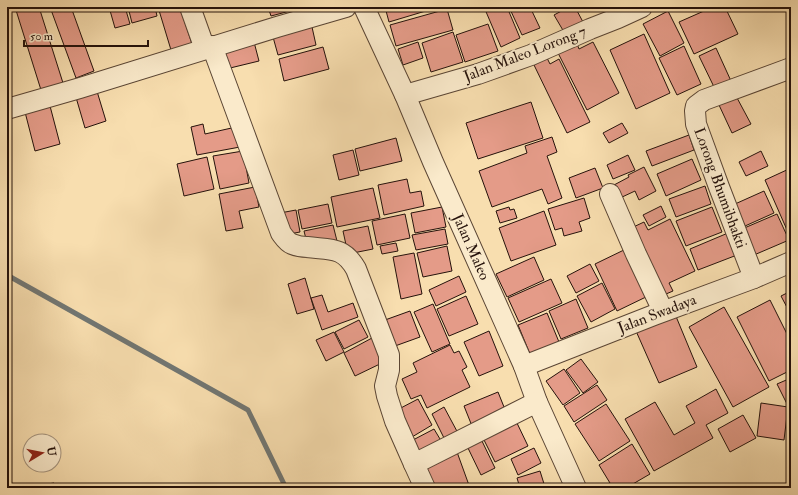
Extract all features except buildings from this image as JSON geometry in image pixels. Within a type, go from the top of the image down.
[{"type":"street","points":[[190,7],[209,48],[281,233],[289,242],[297,246],[341,252],[348,258],[356,269],[389,355],[389,370],[385,386],[387,396],[395,420],[425,488]]},
{"type":"street","points":[[7,109],[346,7]]},
{"type":"street","name":"Jalan Maleo","points":[[364,7],[405,95],[433,162],[524,366],[536,402],[576,488]]},
{"type":"street","name":"Jalan Maleo Lorong 7","points":[[405,95],[478,74],[531,55],[642,7]]},
{"type":"street","name":"Lorong Bhumibhakti","points":[[754,278],[696,124],[694,111],[696,106],[704,100],[791,68]]},
{"type":"street","points":[[610,194],[663,311]]},
{"type":"street","name":"Jalan Swadaya","points":[[524,366],[663,311],[754,278],[791,262]]},
{"type":"street","points":[[414,464],[536,402]]},
{"type":"waterway","points":[[7,275],[248,410],[286,488]]}]
